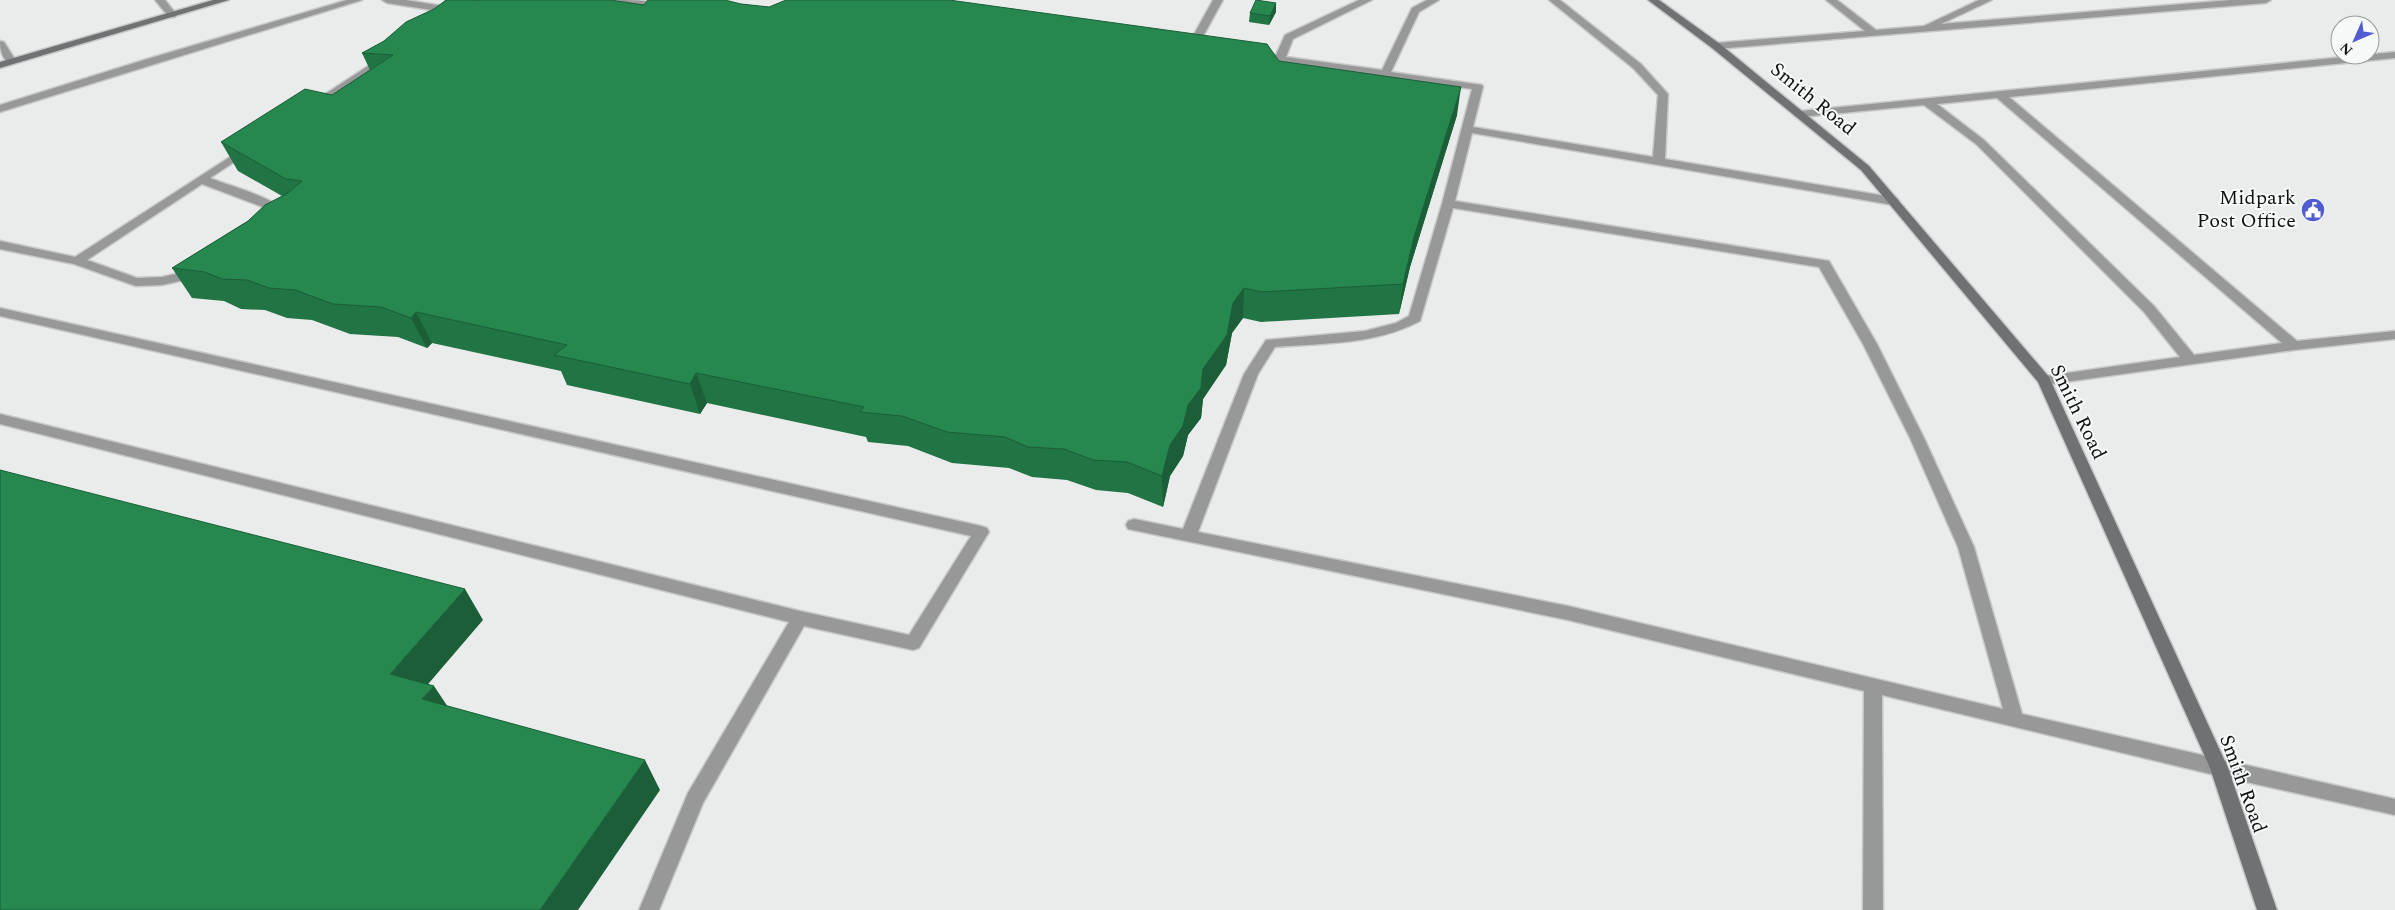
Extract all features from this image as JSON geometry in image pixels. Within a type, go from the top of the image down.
[{"type":"main road","points":[[0,65],[224,0]]},
{"type":"main road","name":"Smith Road","points":[[1653,0],[1716,46],[1865,168],[2044,380],[2219,768],[2266,910]]},
{"type":"lane","points":[[160,0],[172,15]]},
{"type":"lane","points":[[0,109],[158,59],[357,0]]},
{"type":"lane","points":[[387,0],[458,11]]},
{"type":"lane","points":[[442,21],[475,0]]},
{"type":"lane","points":[[617,0],[674,8]]},
{"type":"lane","points":[[1192,47],[1218,0]]},
{"type":"lane","points":[[1280,59],[1289,37],[1367,0]]},
{"type":"lane","points":[[1385,74],[1415,10],[1434,0]]},
{"type":"lane","points":[[1554,0],[1637,66],[1663,94],[1659,161]]},
{"type":"lane","points":[[1831,0],[1876,34]]},
{"type":"lane","points":[[1920,30],[1988,0]]},
{"type":"lane","points":[[1716,46],[2266,0]]},
{"type":"lane","points":[[0,44],[11,62]]},
{"type":"lane","points":[[305,111],[394,52]]},
{"type":"lane","points":[[1188,536],[1251,374],[1271,343],[1377,334],[1403,326],[1415,318],[1448,204],[1478,87],[1251,55]]},
{"type":"lane","points":[[1801,114],[2394,56]]},
{"type":"lane","points":[[1999,94],[2294,346]]},
{"type":"lane","points":[[1926,102],[1980,142],[2149,309],[2190,360]]},
{"type":"lane","points":[[1467,129],[1893,201]]},
{"type":"lane","points":[[77,260],[255,144]]},
{"type":"lane","points":[[201,179],[272,206],[283,215],[272,228]]},
{"type":"lane","points":[[1448,204],[1824,264],[1883,370],[1917,438],[1966,547],[2016,720]]},
{"type":"lane","points":[[0,245],[77,260],[136,282],[162,282],[186,277],[213,268]]},
{"type":"lane","points":[[0,312],[981,532],[913,643],[800,618],[0,418]]},
{"type":"lane","points":[[2044,380],[2294,346],[2395,335]]},
{"type":"lane","points":[[1134,525],[1568,614],[2219,768],[2395,807]]},
{"type":"lane","points":[[649,910],[695,799],[800,618]]},
{"type":"lane","points":[[1873,686],[1873,910]]},
{"type":"building","points":[[446,0],[610,0],[644,5],[648,0],[725,0],[769,7],[786,0],[949,0],[1267,44],[1279,61],[1461,87],[1414,237],[1403,284],[1262,292],[1244,288],[1233,303],[1227,335],[1203,369],[1201,388],[1188,405],[1183,426],[1170,445],[1162,476],[1127,462],[1093,460],[1064,449],[1028,447],[1005,437],[947,432],[902,416],[860,412],[864,407],[696,373],[690,384],[554,355],[567,345],[416,312],[411,318],[381,307],[333,304],[295,290],[269,288],[247,280],[222,279],[205,272],[172,268],[248,221],[265,205],[288,193],[302,181],[286,179],[221,142],[305,89],[332,95],[393,55],[362,53],[384,41],[406,22],[434,9]]},
{"type":"building","points":[[1256,0],[1276,3],[1270,16],[1250,13]]},
{"type":"building","points":[[0,470],[465,589],[390,674],[434,686],[422,699],[645,760],[540,910],[0,910]]},
{"type":"place","name":"Midpark Post Office","points":[[2313,210]]}]
